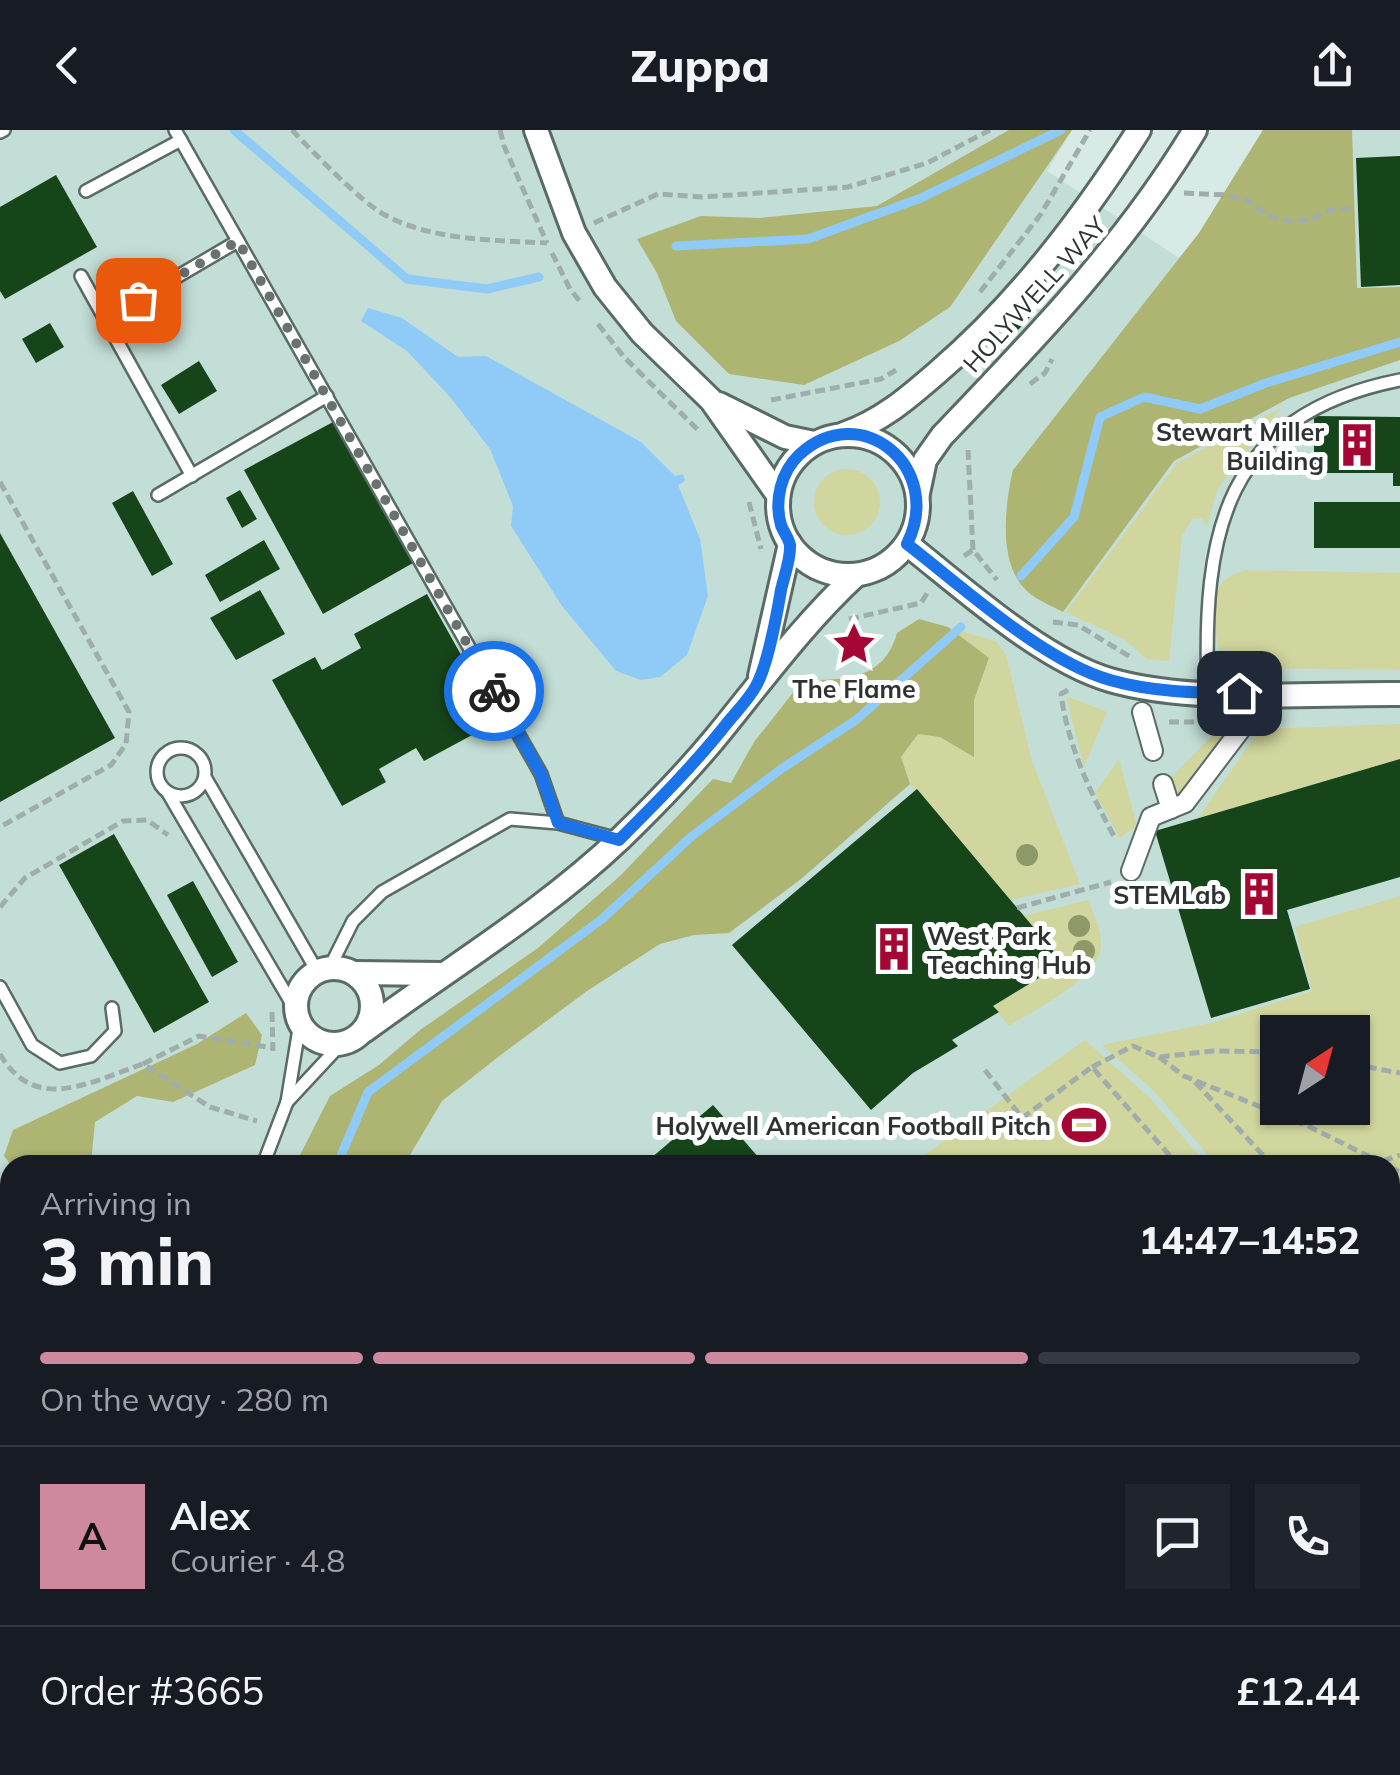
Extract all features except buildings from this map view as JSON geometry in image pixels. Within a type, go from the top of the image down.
[{"type":"street","points":[[536,130],[577,240],[606,286],[642,333],[712,400],[778,495]]},
{"type":"street","name":"HOLYWELL WAY","points":[[814,443],[871,425],[900,405],[988,326],[1092,203],[1139,130]]},
{"type":"street","name":"HOLYWELL WAY","points":[[907,544],[918,511],[925,460],[942,436],[1066,305],[1128,230],[1194,130]]},
{"type":"street","points":[[712,400],[784,437],[814,443]]},
{"type":"street","points":[[841,435],[862,436],[882,443],[899,456],[918,493]]},
{"type":"street","points":[[814,443],[790,466],[778,495],[778,512],[790,544],[802,559],[818,569],[856,575],[884,565],[907,544],[1045,649],[1107,679],[1153,689],[1400,694]]},
{"type":"street","points":[[758,684],[790,544]]},
{"type":"street","points":[[441,974],[324,969],[300,988],[289,1015],[317,1041],[342,1044],[495,941],[565,888],[619,840],[713,740],[823,607],[856,575]]},
{"type":"street","points":[[1142,712],[1171,809]]},
{"type":"street","points":[[1131,871],[1152,818],[1186,803],[1248,720]]},
{"type":"street","points":[[354,972],[371,993],[371,1019],[364,1031]]},
{"type":"lane","points":[[86,191],[178,135],[541,774],[558,823]]},
{"type":"lane","points":[[105,319],[238,241]]},
{"type":"lane","points":[[81,276],[192,476]]},
{"type":"lane","points":[[1208,693],[1212,565],[1221,520],[1237,484],[1265,446],[1305,412],[1354,391],[1400,380]]},
{"type":"lane","points":[[158,495],[327,396]]},
{"type":"lane","points":[[268,1155],[287,1102],[289,1015],[158,780],[158,762],[171,750],[189,749],[202,761],[205,777],[324,969],[353,921],[382,892],[510,819],[558,823],[619,840]]},
{"type":"lane","points":[[168,793],[183,797],[191,794],[205,777]]},
{"type":"lane","points":[[0,987],[32,1045],[60,1064],[91,1056],[114,1032],[112,1008]]},
{"type":"lane","points":[[287,1102],[342,1044]]},
{"type":"path","points":[[292,130],[382,214],[420,229],[491,240],[548,243],[577,240],[624,207],[658,194],[702,198],[848,187],[927,163],[990,130]]},
{"type":"path","points":[[500,130],[570,289],[624,357],[701,433]]},
{"type":"path","points":[[968,130],[974,137]]},
{"type":"path","points":[[976,297],[1041,214],[1090,130]]},
{"type":"path","points":[[1175,194],[1227,195],[1248,201],[1268,216],[1290,221],[1310,220],[1331,210],[1352,209]]},
{"type":"path","points":[[768,412],[770,400],[881,380],[898,369]]},
{"type":"path","points":[[966,452],[973,550],[1001,586]]},
{"type":"path","points":[[0,482],[130,712],[126,744],[111,765],[0,827]]},
{"type":"path","points":[[742,489],[750,504],[761,549],[760,566]]},
{"type":"path","points":[[844,620],[921,603],[940,570],[973,550]]},
{"type":"path","points":[[1047,621],[1078,625],[1118,646],[1140,664]]},
{"type":"path","points":[[1074,691],[1064,689],[1061,694],[1064,717],[1116,840]]},
{"type":"path","points":[[1142,712],[1170,722],[1248,720]]},
{"type":"path","points":[[0,907],[25,878],[123,821],[147,820],[169,836]]},
{"type":"path","points":[[1018,908],[1109,883],[1131,871]]},
{"type":"path","points":[[272,1066],[273,1048],[289,1015]]},
{"type":"path","points":[[0,1054],[8,1068],[29,1085],[53,1091],[143,1064],[199,1036],[273,1048]]},
{"type":"path","points":[[985,1070],[1022,1118],[1092,1067],[1134,1046],[1193,1080],[1308,1126],[1367,1155]]},
{"type":"path","points":[[1159,1057],[1260,1052]]},
{"type":"path","points":[[143,1064],[210,1107],[257,1121]]},
{"type":"path","points":[[1092,1067],[1169,1155]]},
{"type":"path","points":[[1370,1067],[1400,1073]]},
{"type":"path","points":[[1193,1080],[1263,1155]]},
{"type":"path","points":[[253,1134],[262,1108]]},
{"type":"shaded area","points":[[0,130],[1072,130],[1047,171],[1179,258],[1199,233],[1263,130],[1400,130],[1400,1155],[0,1155]]},
{"type":"green space","points":[[1009,130],[1072,130],[950,307],[899,341],[804,385],[729,374],[676,321],[657,273],[637,239],[701,216],[760,218],[877,206]]},
{"type":"green space","points":[[1263,130],[1352,130],[1357,288],[1400,287],[1400,360],[1289,398],[1174,461],[1063,612],[1028,592],[1011,566],[1006,517],[1013,470],[1199,233]]},
{"type":"green space","points":[[1281,408],[1218,488],[1207,526],[1201,518],[1192,519],[1182,536],[1169,661],[1147,659],[1125,640],[1066,612],[1177,463]]},
{"type":"green space","points":[[847,469],[871,478],[880,502],[871,526],[847,535],[823,526],[814,502],[823,478]]},
{"type":"green space","points":[[1244,570],[1400,573],[1400,670],[1229,668],[1218,643],[1216,598],[1222,583]]},
{"type":"green space","points":[[919,619],[948,627],[989,658],[974,700],[974,757],[940,737],[918,734],[901,757],[910,784],[801,879],[729,933],[694,935],[660,944],[587,991],[442,1101],[410,1155],[300,1155],[330,1096],[379,1065],[420,1030],[538,948],[621,875],[713,779],[731,783],[754,742],[803,680],[848,678],[873,669],[891,649],[897,633]]},
{"type":"green space","points":[[948,627],[997,642],[1006,655],[1032,761],[1080,884],[1011,900],[910,784],[901,757],[918,733],[940,737],[973,756],[974,700],[989,659]]},
{"type":"green space","points":[[1066,696],[1107,712],[1084,767]]},
{"type":"green space","points":[[1400,724],[1400,759],[1198,818],[1260,729]]},
{"type":"green space","points":[[1216,731],[1236,731],[1179,798],[1172,777]]},
{"type":"green space","points":[[1119,759],[1137,826],[1120,838],[1095,793]]},
{"type":"green space","points":[[1400,896],[1400,1155],[1208,1155],[1155,1092],[1102,1045],[1211,1023],[1312,991],[1295,927]]},
{"type":"green space","points":[[1088,900],[1100,934],[1098,958],[1064,992],[1009,1026],[993,1006],[1039,979],[1034,972],[1055,954],[1024,916]]},
{"type":"green space","points":[[246,1013],[262,1035],[255,1065],[173,1102],[137,1096],[95,1122],[92,1155],[4,1155],[13,1130],[197,1044]]},
{"type":"green space","points":[[1085,1040],[1150,1098],[1198,1155],[925,1155]]},
{"type":"water","points":[[368,308],[402,318],[458,357],[486,356],[641,442],[675,476],[683,474],[685,481],[678,485],[700,539],[708,596],[687,655],[660,677],[641,680],[616,671],[562,606],[511,526],[513,506],[490,449],[451,398],[407,351],[361,321]]},
{"type":"waterway","points":[[234,130],[407,279],[487,289],[539,277]]},
{"type":"waterway","points":[[676,246],[808,239],[921,198],[1061,130]]},
{"type":"waterway","points":[[1021,576],[1074,517],[1100,417],[1144,397],[1200,409],[1266,383],[1400,342]]},
{"type":"waterway","points":[[341,1155],[368,1092],[602,919],[692,836],[781,769],[856,720],[961,627]]},
{"type":"way so far","points":[[138,300],[238,241],[494,691]]},
{"type":"place","name":"Stewart Miller Building","points":[[1357,445]]},
{"type":"place","name":"The Flame","points":[[854,644]]},
{"type":"place","name":"STEMLab","points":[[1259,894]]},
{"type":"place","name":"West Park Teaching Hub","points":[[894,949]]},
{"type":"place","name":"Holywell American Football Pitch","points":[[1084,1125]]},
{"type":"route","points":[[494,691],[541,774],[558,823],[619,840],[713,740],[758,684],[790,544],[778,512],[784,474],[797,456],[814,443],[841,435],[862,436],[882,443],[899,456],[918,493],[915,528],[907,544],[1045,649],[1107,679],[1153,689],[1239,693]]}]
